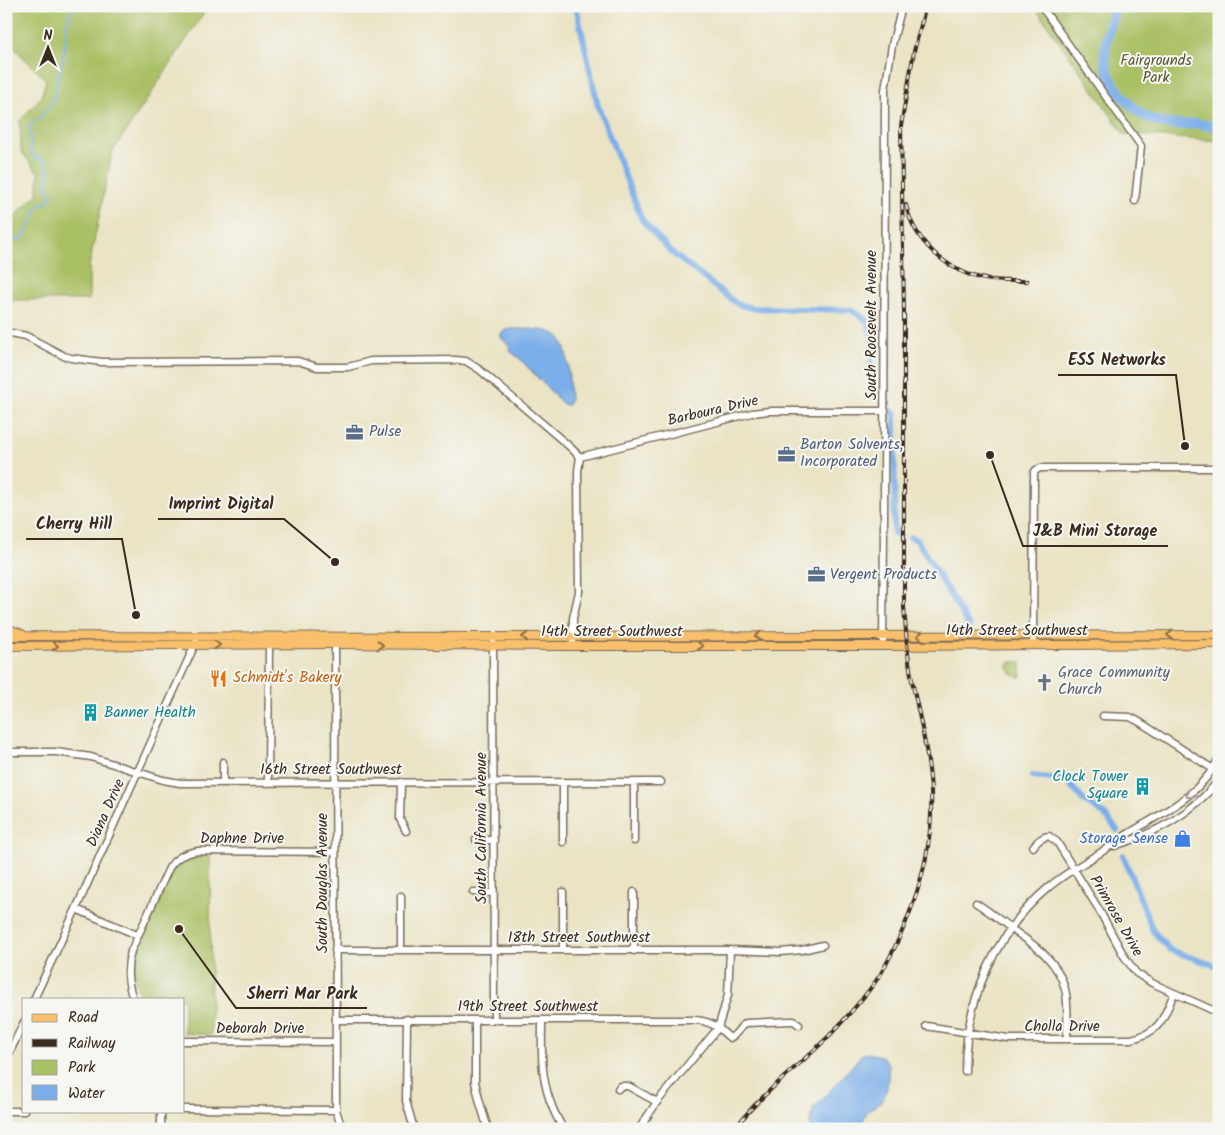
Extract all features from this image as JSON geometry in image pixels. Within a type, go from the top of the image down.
[{"type":"main road","points":[[6,628],[26,636]]},
{"type":"main road","name":"14th Street Southwest","points":[[6,636],[197,640],[335,640],[573,636],[1219,635]]},
{"type":"main road","name":"14th Street Southwest","points":[[6,646],[197,640],[269,645],[335,640],[493,646],[1219,644]]},
{"type":"main road","points":[[6,652],[24,646]]},
{"type":"street","name":"South Roosevelt Avenue","points":[[883,646],[885,90],[892,45],[902,6]]},
{"type":"street","points":[[1041,6],[1141,146],[1134,201]]},
{"type":"street","points":[[6,332],[26,336],[64,356],[102,362],[298,361],[318,367],[348,367],[371,361],[466,361],[480,370],[580,457],[578,471],[578,592],[573,618],[573,646]]},
{"type":"street","name":"Barboura Drive","points":[[580,457],[752,413],[769,411],[885,411]]},
{"type":"street","points":[[1034,645],[1034,473],[1036,470],[1041,468],[1219,468]]},
{"type":"street","name":"South California Avenue","points":[[493,637],[494,1020]]},
{"type":"street","name":"Diana Drive","points":[[34,998],[197,640]]},
{"type":"street","name":"South Douglas Avenue","points":[[335,640],[336,1110],[342,1129]]},
{"type":"street","points":[[268,783],[269,645]]},
{"type":"street","points":[[1103,716],[1130,717],[1212,769]]},
{"type":"street","name":"16th Street Southwest","points":[[6,752],[56,752],[91,757],[171,782],[661,782]]},
{"type":"street","points":[[966,1071],[971,1015],[981,983],[994,956],[1022,914],[1043,892],[1074,868],[1174,807],[1190,795],[1219,758]]},
{"type":"street","points":[[223,762],[223,783]]},
{"type":"street","points":[[1108,848],[1127,842],[1185,813],[1201,800],[1219,780]]},
{"type":"street","points":[[401,782],[400,819],[406,831]]},
{"type":"street","points":[[563,782],[563,842]]},
{"type":"street","points":[[634,783],[634,841]]},
{"type":"street","name":"Primrose Drive","points":[[1032,847],[1041,838],[1049,836],[1057,842],[1107,923],[1129,965],[1136,973],[1144,979],[1219,1013]]},
{"type":"street","points":[[476,840],[494,840]]},
{"type":"street","name":"Daphne Drive","points":[[138,935],[169,868],[174,860],[183,854],[198,851],[335,852]]},
{"type":"street","points":[[473,892],[494,893]]},
{"type":"street","points":[[563,892],[564,950]]},
{"type":"street","points":[[634,892],[634,951]]},
{"type":"street","points":[[400,950],[401,896]]},
{"type":"street","points":[[976,902],[1039,948],[1048,957],[1063,983],[1066,996],[1067,1039]]},
{"type":"street","points":[[76,909],[138,935],[128,962],[128,982],[133,998]]},
{"type":"street","name":"18th Street Southwest","points":[[335,950],[730,950],[781,952],[823,945]]},
{"type":"street","points":[[639,1129],[657,1102],[718,1028],[728,996],[730,950]]},
{"type":"street","name":"Cholla Drive","points":[[926,1026],[1008,1039],[1130,1039],[1154,1030],[1161,1022],[1174,993]]},
{"type":"street","points":[[407,1019],[406,1101],[414,1129]]},
{"type":"street","name":"19th Street Southwest","points":[[336,1020],[696,1020],[710,1023],[730,1038],[746,1023],[794,1021],[799,1025]]},
{"type":"street","points":[[474,1020],[475,1082],[488,1129]]},
{"type":"street","points":[[542,1020],[543,1079],[555,1116],[564,1129]]},
{"type":"street","points":[[6,1060],[8,1052],[22,1026]]},
{"type":"street","name":"Deborah Drive","points":[[185,1041],[336,1042]]},
{"type":"street","points":[[618,1089],[620,1086],[628,1086],[657,1102]]},
{"type":"street","points":[[185,1110],[336,1110]]},
{"type":"street","points":[[6,1111],[22,1111]]},
{"type":"street","points":[[161,1112],[161,1129]]},
{"type":"green space","points":[[6,6],[207,6],[112,153],[89,267],[89,300],[6,300],[6,224],[37,195],[39,174],[21,151],[20,121],[41,97],[46,80],[6,40]]},
{"type":"green space","name":"Fairgrounds Park","points":[[1034,6],[1219,6],[1219,141],[1124,134]]},
{"type":"green space","points":[[1010,662],[1021,662],[1021,676],[1013,675],[1010,672],[1008,666]]},
{"type":"green space","points":[[192,856],[210,856],[211,1035],[185,1033],[185,998],[141,998],[135,976],[137,953],[174,868]]},
{"type":"water","points":[[510,329],[547,331],[557,335],[561,340],[568,365],[570,400],[568,405],[561,402],[510,351],[509,345],[501,338],[501,334],[503,331]]},
{"type":"water","points":[[867,1053],[882,1056],[889,1064],[887,1087],[884,1096],[879,1104],[868,1112],[862,1129],[810,1129],[813,1109],[861,1055]]},
{"type":"waterway","points":[[6,242],[22,239],[34,217],[37,206],[46,203],[51,198],[46,186],[48,179],[46,163],[31,153],[30,128],[33,121],[39,120],[53,101],[63,60],[67,24],[73,6]]},
{"type":"waterway","points":[[576,6],[598,106],[642,220],[671,252],[737,304],[752,308],[851,310],[868,321],[872,338],[871,396]]},
{"type":"waterway","points":[[1117,6],[1114,10],[1108,32],[1105,55],[1106,66],[1110,76],[1123,97],[1141,113],[1161,123],[1219,127]]},
{"type":"waterway","points":[[892,410],[895,416],[894,533],[899,537]]},
{"type":"waterway","points":[[910,537],[917,540],[969,626]]},
{"type":"waterway","points":[[1032,776],[1066,780],[1084,801],[1104,814],[1117,830]]},
{"type":"waterway","points":[[1123,855],[1153,931],[1170,950],[1219,967]]},
{"type":"railway","points":[[734,1129],[763,1097],[829,1036],[869,991],[880,975],[896,945],[911,910],[917,893],[928,844],[931,809],[930,776],[910,666],[904,607],[904,310],[901,126],[914,51],[926,6]]},
{"type":"railway","points":[[906,205],[910,218],[924,242],[933,252],[955,268],[980,278],[1003,281],[1027,281]]},
{"type":"place","name":"Pulse","points":[[355,432]]},
{"type":"place","name":"ESS Networks","points":[[1185,446]]},
{"type":"place","name":"Barton Solvents, Incorporated","points":[[786,454]]},
{"type":"place","name":"J&B Mini Storage","points":[[990,455]]},
{"type":"place","name":"Imprint Digital","points":[[335,562]]},
{"type":"place","name":"Vergent Products","points":[[816,575]]},
{"type":"place","name":"Cherry Hill","points":[[136,615]]},
{"type":"place","name":"Schmidt's Bakery","points":[[219,678]]},
{"type":"place","name":"Grace Community Church","points":[[1044,682]]},
{"type":"place","name":"Banner Health","points":[[90,713]]},
{"type":"place","name":"Clock Tower Square","points":[[1142,786]]},
{"type":"place","name":"Storage Sense","points":[[1182,839]]},
{"type":"place","name":"Sherri Mar Park","points":[[179,929]]}]
